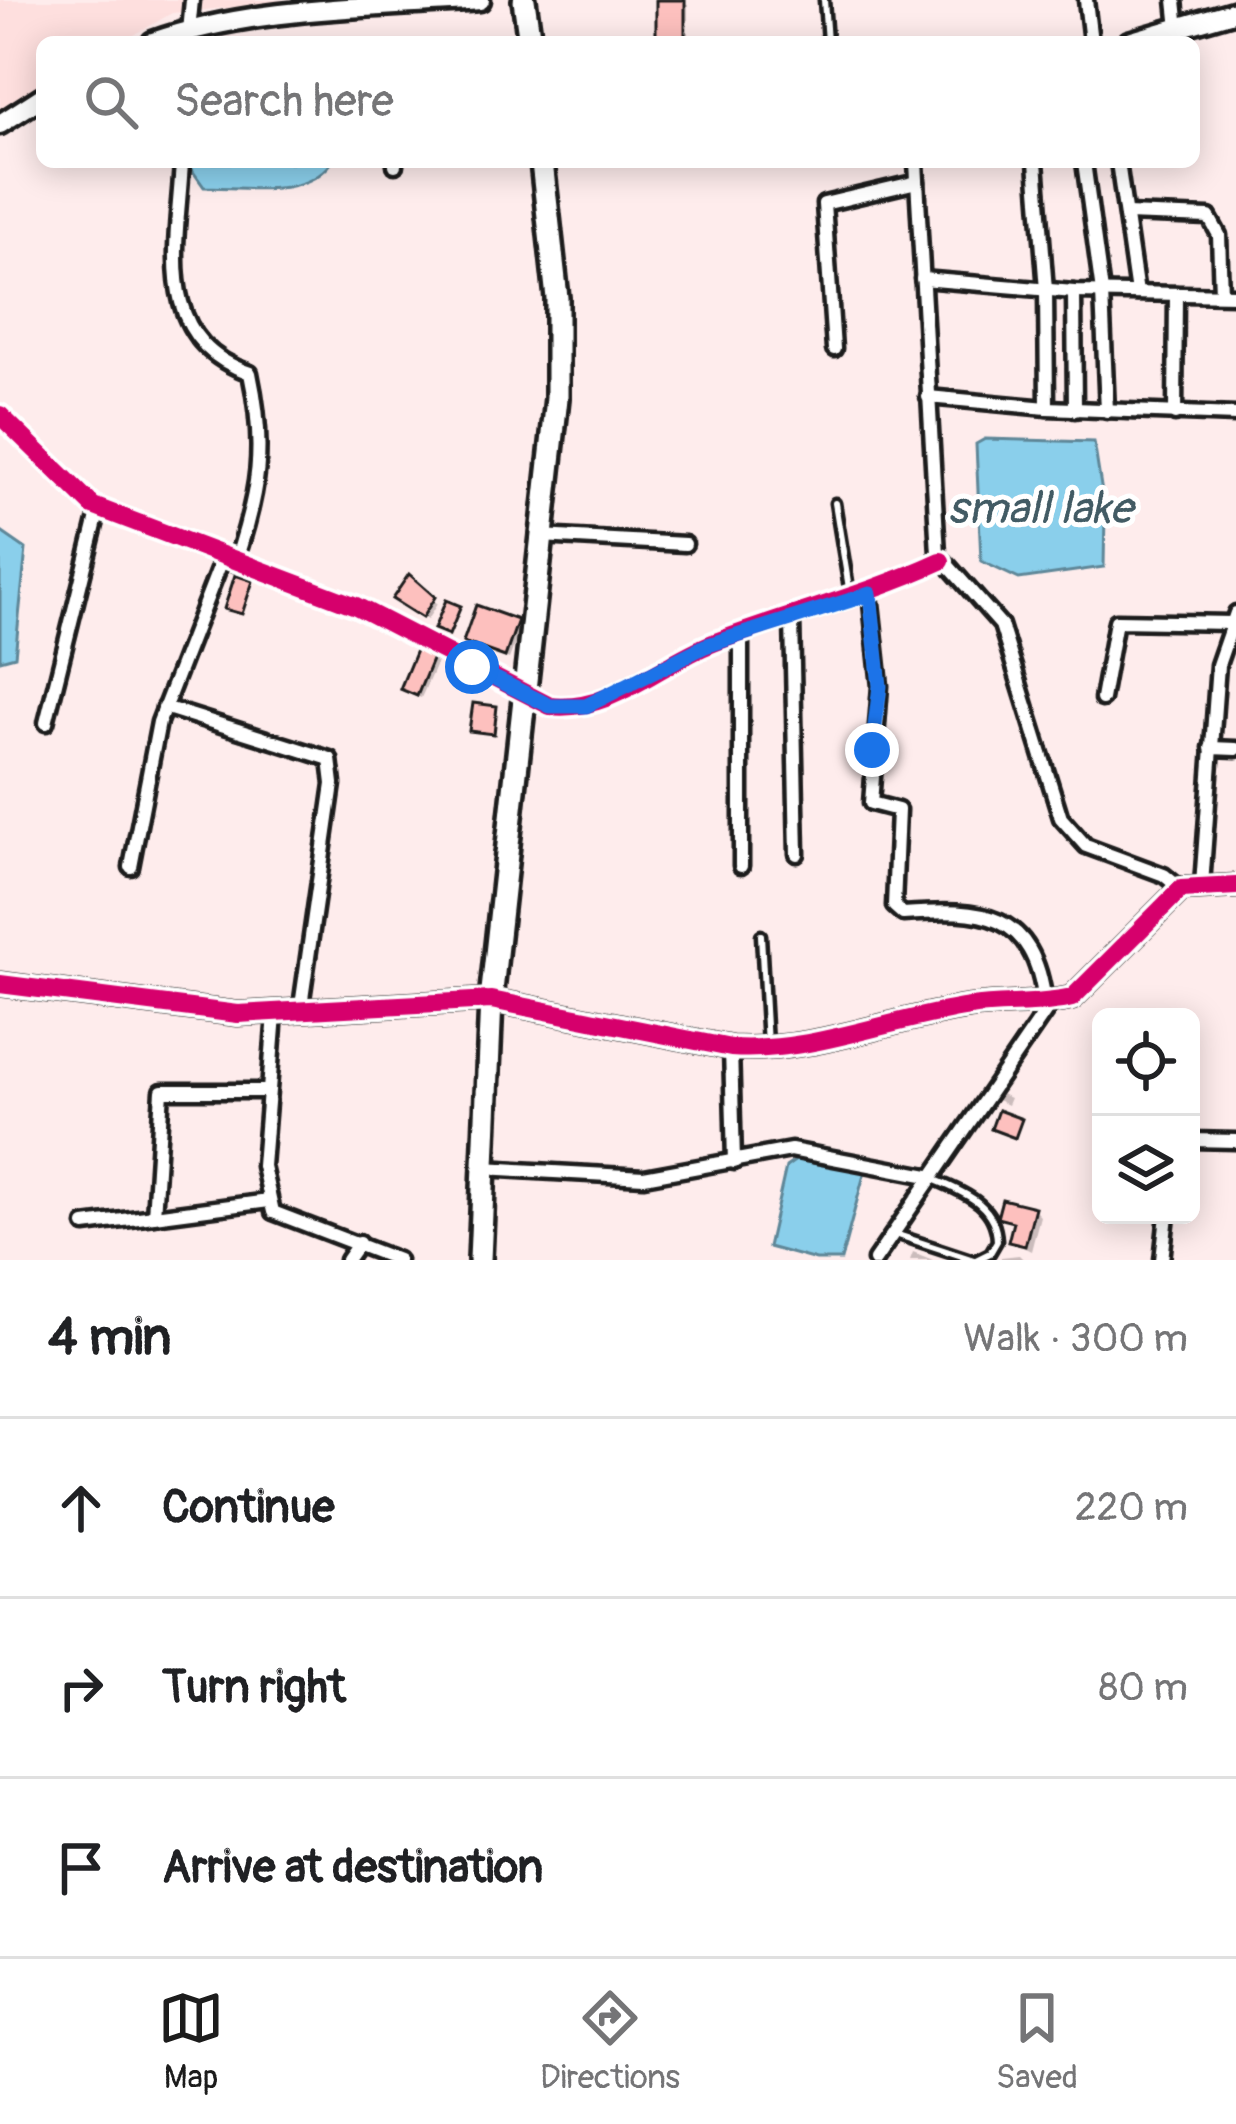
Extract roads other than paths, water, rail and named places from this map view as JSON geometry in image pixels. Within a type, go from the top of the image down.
[{"type":"main road","points":[[524,0],[529,36]]},
{"type":"main road","points":[[480,1260],[490,1000],[556,398],[557,298],[543,168]]},
{"type":"street","points":[[192,0],[188,36],[480,0]]},
{"type":"street","points":[[1086,0],[1090,36]]},
{"type":"street","points":[[1175,0],[1178,29]]},
{"type":"street","points":[[1152,36],[1236,5]]},
{"type":"street","points":[[0,124],[36,102]]},
{"type":"street","points":[[131,867],[164,707],[258,494],[260,421],[250,373],[218,362],[176,303],[182,168]]},
{"type":"street","points":[[916,168],[941,561],[978,594],[1001,625],[1060,818],[1086,846],[1163,875],[1180,889]]},
{"type":"street","points":[[1036,168],[1046,290],[1046,408]]},
{"type":"street","points":[[1085,168],[1102,292],[1107,411]]},
{"type":"street","points":[[1119,168],[1137,293]]},
{"type":"street","points":[[834,350],[823,206],[917,182]]},
{"type":"street","points":[[922,279],[1074,292],[1229,294],[1219,235],[1210,217],[1126,214]]},
{"type":"street","points":[[1074,292],[1076,410]]},
{"type":"street","points":[[1174,414],[1176,294]]},
{"type":"street","points":[[928,397],[1076,410],[1236,415]]},
{"type":"street","points":[[0,415],[68,488],[99,509],[356,606],[550,706],[586,706],[741,632],[870,594],[941,561]]},
{"type":"street","points":[[46,723],[99,509]]},
{"type":"street","points":[[540,536],[686,544]]},
{"type":"street","points":[[870,594],[880,686],[871,800],[874,806],[898,810],[893,907],[903,914],[954,909],[1013,932],[1034,953],[1048,1003]]},
{"type":"street","points":[[792,618],[797,854]]},
{"type":"street","points":[[1102,699],[1116,621],[1234,618],[1218,665],[1202,885]]},
{"type":"street","points":[[741,632],[741,866]]},
{"type":"street","points":[[164,707],[322,752],[330,759],[333,784],[300,1013]]},
{"type":"street","points":[[1211,748],[1236,749]]},
{"type":"street","points":[[0,984],[238,1014],[490,1000],[731,1048],[767,1050],[811,1046],[972,1006],[1072,998],[1094,981],[1180,889],[1236,886]]},
{"type":"street","points":[[875,1260],[1048,1003]]},
{"type":"street","points":[[275,1013],[263,1166],[269,1201],[285,1222],[359,1243],[398,1260]]},
{"type":"street","points":[[731,1048],[734,1162]]},
{"type":"street","points":[[154,1216],[162,1091],[268,1091]]},
{"type":"street","points":[[1200,1140],[1236,1141]]},
{"type":"street","points":[[483,1168],[644,1177],[778,1151],[820,1151],[928,1177]]},
{"type":"street","points":[[85,1225],[269,1201]]},
{"type":"street","points":[[1162,1260],[1166,1224]]},
{"type":"street","points":[[347,1260],[359,1243]]},
{"type":"lane","points":[[824,0],[827,36]]},
{"type":"lane","points":[[835,503],[851,600]]},
{"type":"lane","points":[[761,935],[767,1050]]},
{"type":"lane","points":[[895,1234],[975,1260],[994,1247],[998,1234],[991,1216],[976,1199],[928,1177]]},
{"type":"water","points":[[191,168],[326,168],[307,182],[291,186],[204,187]]},
{"type":"water","name":"small lake","points":[[985,439],[1094,442],[1105,512],[1104,567],[1019,579],[981,561],[976,444]]},
{"type":"water","points":[[0,531],[26,549],[15,656],[0,660]]},
{"type":"water","points":[[800,1157],[865,1171],[841,1260],[816,1260],[768,1247],[786,1167]]}]
